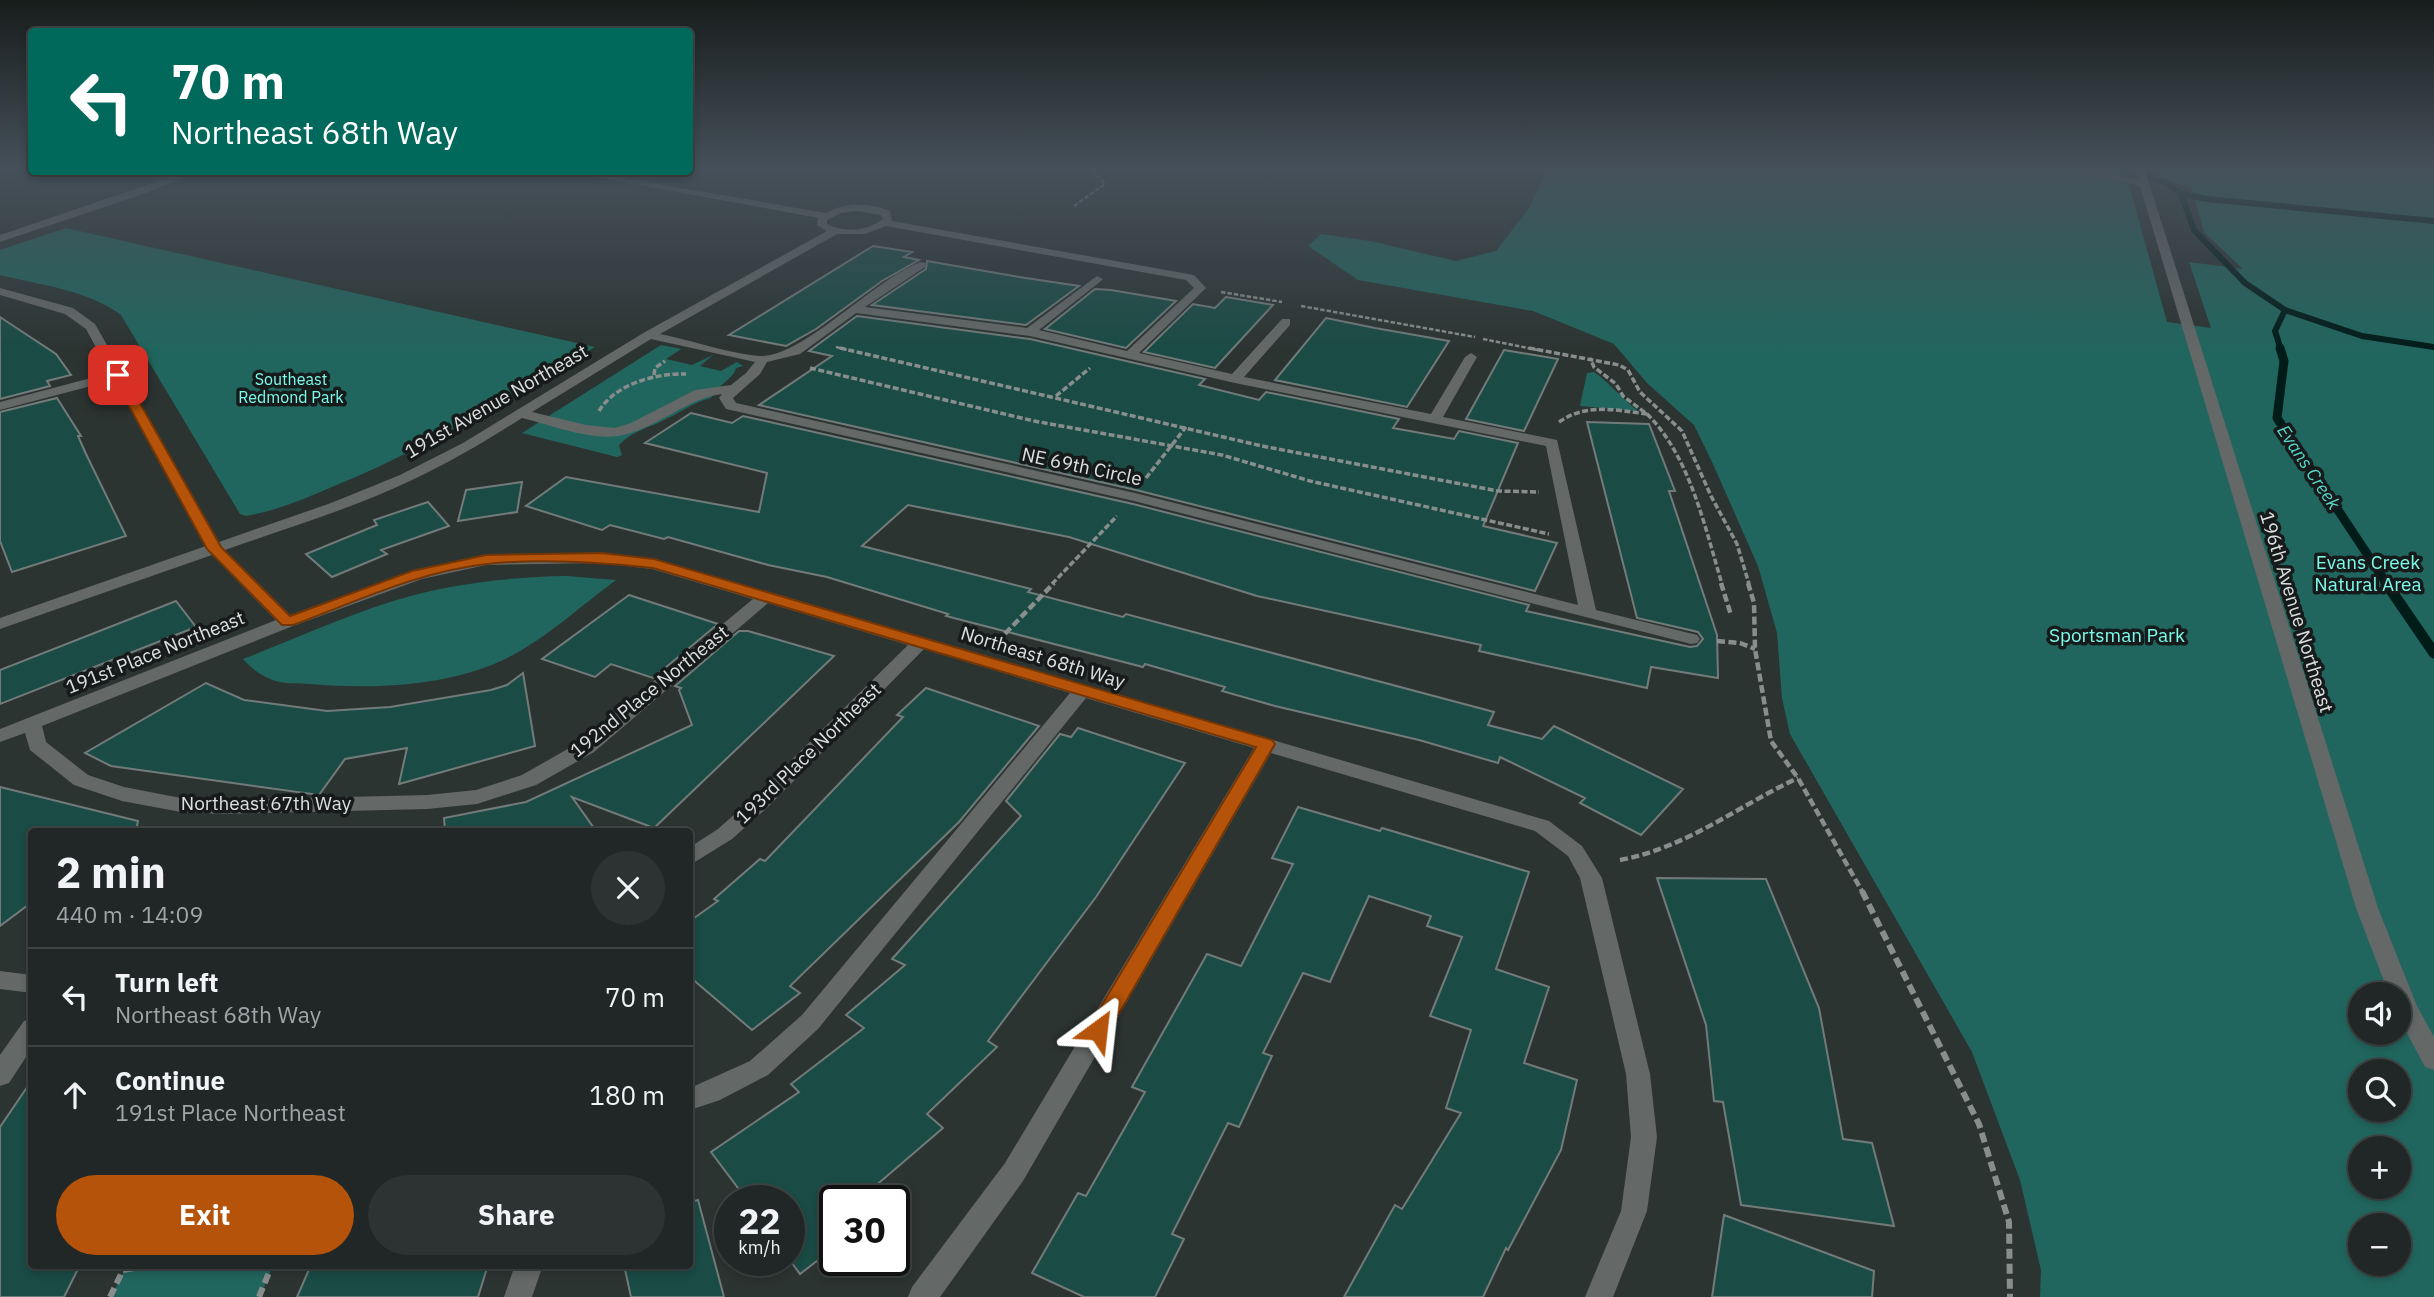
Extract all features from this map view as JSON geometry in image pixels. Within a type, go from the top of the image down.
[{"type":"street","points":[[0,239],[25,231]]},
{"type":"street","points":[[835,231],[864,231]]},
{"type":"street","name":"191st Avenue Northeast","points":[[0,624],[336,506],[405,478],[468,446],[649,335],[835,231]]},
{"type":"street","points":[[926,231],[1189,278],[1200,288],[1131,354]]},
{"type":"street","name":"196th Avenue Northeast","points":[[2158,231],[2367,908],[2406,1008],[2434,1060]]},
{"type":"street","points":[[649,335],[762,360],[782,357],[811,341],[921,265]]},
{"type":"street","points":[[1030,332],[1097,279]]},
{"type":"street","points":[[0,291],[52,305],[82,317],[91,327],[215,549],[287,622]]},
{"type":"street","points":[[854,309],[1030,332],[1235,379],[1552,443],[1565,493],[1588,611]]},
{"type":"street","points":[[1235,379],[1286,322]]},
{"type":"street","points":[[1434,420],[1471,357]]},
{"type":"street","points":[[521,414],[586,429],[616,432],[667,411],[700,393],[733,389],[756,372],[762,360]]},
{"type":"street","points":[[0,406],[118,375]]},
{"type":"street","name":"NE 69th Circle","points":[[733,389],[726,398],[731,406],[1135,497],[1692,639]]},
{"type":"street","name":"Northeast 68th Way","points":[[486,560],[602,558],[654,564],[1542,826],[1575,851],[1591,878],[1638,1074],[1644,1137],[1634,1211],[1599,1297]]},
{"type":"street","name":"191st Place Northeast","points":[[0,736],[287,622],[417,575],[486,560]]},
{"type":"street","name":"192nd Place Northeast","points":[[529,780],[587,747],[765,597]]},
{"type":"street","name":"193rd Place Northeast","points":[[693,855],[725,834],[761,802],[921,642]]},
{"type":"street","points":[[693,1098],[710,1093],[759,1068],[810,1022],[1082,691]]},
{"type":"street","name":"Northeast 67th Way","points":[[32,724],[37,745],[82,780],[122,794],[181,805],[221,807],[427,802],[477,797],[529,780]]},
{"type":"street","points":[[922,1297],[1014,1172],[1266,744]]},
{"type":"street","points":[[0,980],[28,984]]},
{"type":"street","points":[[0,1075],[28,1034]]},
{"type":"street","points":[[518,1297],[528,1269]]},
{"type":"path","points":[[1215,290],[1619,365],[1628,370],[1640,392],[1682,431],[1710,496],[1737,544],[1754,603],[1755,649],[1771,741],[1798,779],[1865,897],[1979,1124],[2009,1222],[2010,1297]]},
{"type":"path","points":[[811,341],[1262,446],[1498,491],[1565,493]]},
{"type":"path","points":[[1055,396],[1077,376],[1106,359],[1113,350]]},
{"type":"path","points":[[1590,358],[1594,367],[1661,427],[1696,500],[1731,615]]},
{"type":"path","points":[[654,375],[655,368],[665,361]]},
{"type":"path","points":[[806,367],[1034,421],[1222,456],[1310,481],[1573,539]]},
{"type":"path","points":[[627,429],[623,424],[602,418],[599,410],[602,404],[638,380]]},
{"type":"path","points":[[1557,425],[1570,412],[1589,409],[1647,414]]},
{"type":"path","points":[[997,642],[1135,497],[1185,427]]},
{"type":"path","points":[[1692,639],[1740,643],[1755,649]]},
{"type":"path","points":[[1620,860],[1643,857],[1695,835],[1773,789],[1798,779]]},
{"type":"path","points":[[110,1297],[123,1270],[126,1269]]},
{"type":"path","points":[[259,1297],[270,1269]]},
{"type":"green space","name":"Southeast Redmond Park","points":[[58,231],[77,231],[595,347],[400,456],[300,500],[246,516],[240,514],[121,315],[79,294],[0,275],[0,250]]},
{"type":"green space","name":"Sportsman Park","points":[[1512,231],[2142,231],[2167,322],[2211,328],[2189,262],[2243,269],[2204,231],[2434,231],[2434,1297],[2040,1297],[2041,1270],[2020,1180],[1972,1052],[1790,734],[1782,698],[1777,633],[1758,566],[1694,425],[1647,383],[1614,344],[1533,311],[1358,280],[1308,246],[1321,234],[1370,241],[1456,261],[1496,251]]},
{"type":"green space","points":[[661,345],[681,349],[666,359],[692,365],[713,355],[700,366],[721,371],[737,362],[743,366],[736,368],[711,398],[629,436],[619,445],[622,455],[617,457],[522,433]]},
{"type":"green space","points":[[1594,372],[1638,411],[1580,406],[1587,373]]},
{"type":"green space","points":[[566,576],[616,580],[526,647],[494,664],[450,678],[380,686],[286,683],[264,676],[243,659],[353,615],[433,590],[521,578]]},
{"type":"green space","points":[[125,1269],[271,1269],[260,1297],[111,1297]]},
{"type":"building","points":[[873,246],[912,252],[904,257],[919,260],[882,281],[816,329],[786,346],[729,335]]},
{"type":"building","points":[[927,261],[1079,286],[1026,325],[872,305],[926,269]]},
{"type":"building","points":[[1095,289],[1176,301],[1126,348],[1045,329]]},
{"type":"building","points":[[1226,297],[1273,305],[1215,368],[1144,352],[1193,304],[1215,308]]},
{"type":"building","points":[[857,316],[1030,339],[1205,379],[1199,385],[1259,400],[1266,392],[1399,419],[1393,428],[1454,439],[1459,431],[1518,443],[1483,526],[1557,543],[1535,591],[1136,490],[759,405],[832,356],[809,351]]},
{"type":"building","points":[[0,317],[56,354],[71,375],[47,381],[50,386],[0,399]]},
{"type":"building","points":[[1326,318],[1449,341],[1407,407],[1275,380]]},
{"type":"building","points":[[1504,350],[1558,359],[1524,431],[1466,419]]},
{"type":"building","points":[[57,398],[81,436],[78,436],[126,536],[12,572],[0,541],[0,412]]},
{"type":"building","points":[[691,413],[732,423],[743,416],[1133,504],[1529,605],[1526,611],[1690,647],[1697,646],[1703,639],[1698,632],[1637,618],[1587,422],[1649,424],[1675,491],[1669,491],[1717,635],[1718,678],[1651,667],[1647,688],[1479,651],[1481,645],[1257,596],[1069,537],[908,505],[862,546],[1031,589],[1028,592],[1123,617],[1126,614],[1494,712],[1488,725],[1542,739],[1554,726],[1683,789],[1641,835],[1580,803],[1585,798],[1500,757],[1498,763],[1419,740],[1275,706],[1222,691],[1225,687],[1145,664],[1143,667],[946,616],[948,614],[827,577],[768,565],[668,537],[664,539],[610,525],[602,530],[526,506],[566,477],[759,512],[767,473],[645,443]]},
{"type":"building","points":[[522,482],[517,512],[458,521],[466,490]]},
{"type":"building","points":[[428,502],[449,526],[381,550],[387,554],[332,577],[306,554],[377,525],[374,520]]},
{"type":"building","points":[[629,595],[718,624],[653,678],[611,664],[595,677],[542,659]]},
{"type":"building","points":[[176,601],[196,627],[0,704],[0,670]]},
{"type":"building","points":[[739,631],[748,631],[834,656],[654,828],[572,797],[594,828],[445,828],[444,818],[526,802],[692,725],[679,690],[681,688],[675,686]]},
{"type":"building","points":[[523,673],[535,746],[399,784],[407,748],[345,759],[319,795],[111,766],[85,753],[206,683],[244,700],[327,711],[390,707],[491,690],[507,685]]},
{"type":"building","points":[[926,688],[1039,726],[959,822],[790,986],[800,993],[752,1030],[693,980],[693,919],[718,901],[714,899],[760,859],[765,861],[903,717],[897,715]]},
{"type":"building","points":[[1078,728],[1185,763],[1096,897],[988,1041],[997,1047],[927,1114],[943,1128],[876,1185],[819,1185],[819,1259],[805,1270],[805,1185],[736,1185],[711,1152],[799,1092],[791,1084],[864,1028],[846,1015],[905,965],[892,959],[1021,816],[1006,801],[1060,734],[1071,737]]},
{"type":"building","points":[[0,787],[138,821],[137,828],[28,828],[28,905],[0,926]]},
{"type":"building","points":[[1298,807],[1380,831],[1382,828],[1529,872],[1496,969],[1549,987],[1524,1063],[1577,1080],[1561,1150],[1508,1250],[1506,1248],[1483,1297],[1344,1297],[1395,1205],[1402,1209],[1461,1113],[1446,1108],[1471,1030],[1430,1016],[1462,937],[1427,926],[1431,916],[1369,896],[1330,982],[1303,973],[1263,1053],[1272,1056],[1239,1127],[1228,1123],[1172,1234],[1184,1239],[1155,1297],[1084,1297],[1032,1273],[1078,1193],[1086,1196],[1145,1092],[1132,1087],[1207,954],[1241,966],[1293,864],[1272,858]]},
{"type":"building","points":[[1657,878],[1766,879],[1819,1008],[1843,1139],[1872,1143],[1894,1226],[1741,1205],[1723,1102],[1714,1101],[1706,1025]]},
{"type":"building","points":[[28,1086],[28,1269],[78,1269],[64,1297],[0,1297],[0,1127]]},
{"type":"building","points":[[698,1200],[714,1260],[714,1276],[718,1276],[724,1297],[631,1297],[625,1269],[693,1269],[693,1201]]},
{"type":"building","points":[[1724,1215],[1874,1271],[1872,1297],[1712,1297]]},
{"type":"building","points":[[309,1269],[487,1269],[478,1297],[297,1297]]},
{"type":"waterway","name":"Evans Creek","points":[[2195,231],[2245,283],[2285,310]]},
{"type":"waterway","name":"Evans Creek","points":[[2281,350],[2275,331],[2285,310]]},
{"type":"waterway","points":[[2285,310],[2362,336],[2434,347]]},
{"type":"waterway","name":"Evans Creek","points":[[2280,348],[2284,361],[2277,418],[2387,584]]},
{"type":"waterway","name":"Evans Creek","points":[[2386,583],[2434,653]]},
{"type":"route","points":[[118,375],[215,549],[287,622],[417,575],[486,560],[602,558],[654,564],[1266,744],[1098,1030]]},
{"type":"park label","name":"Evans Creek Natural Area","points":[[2368,573]]}]
